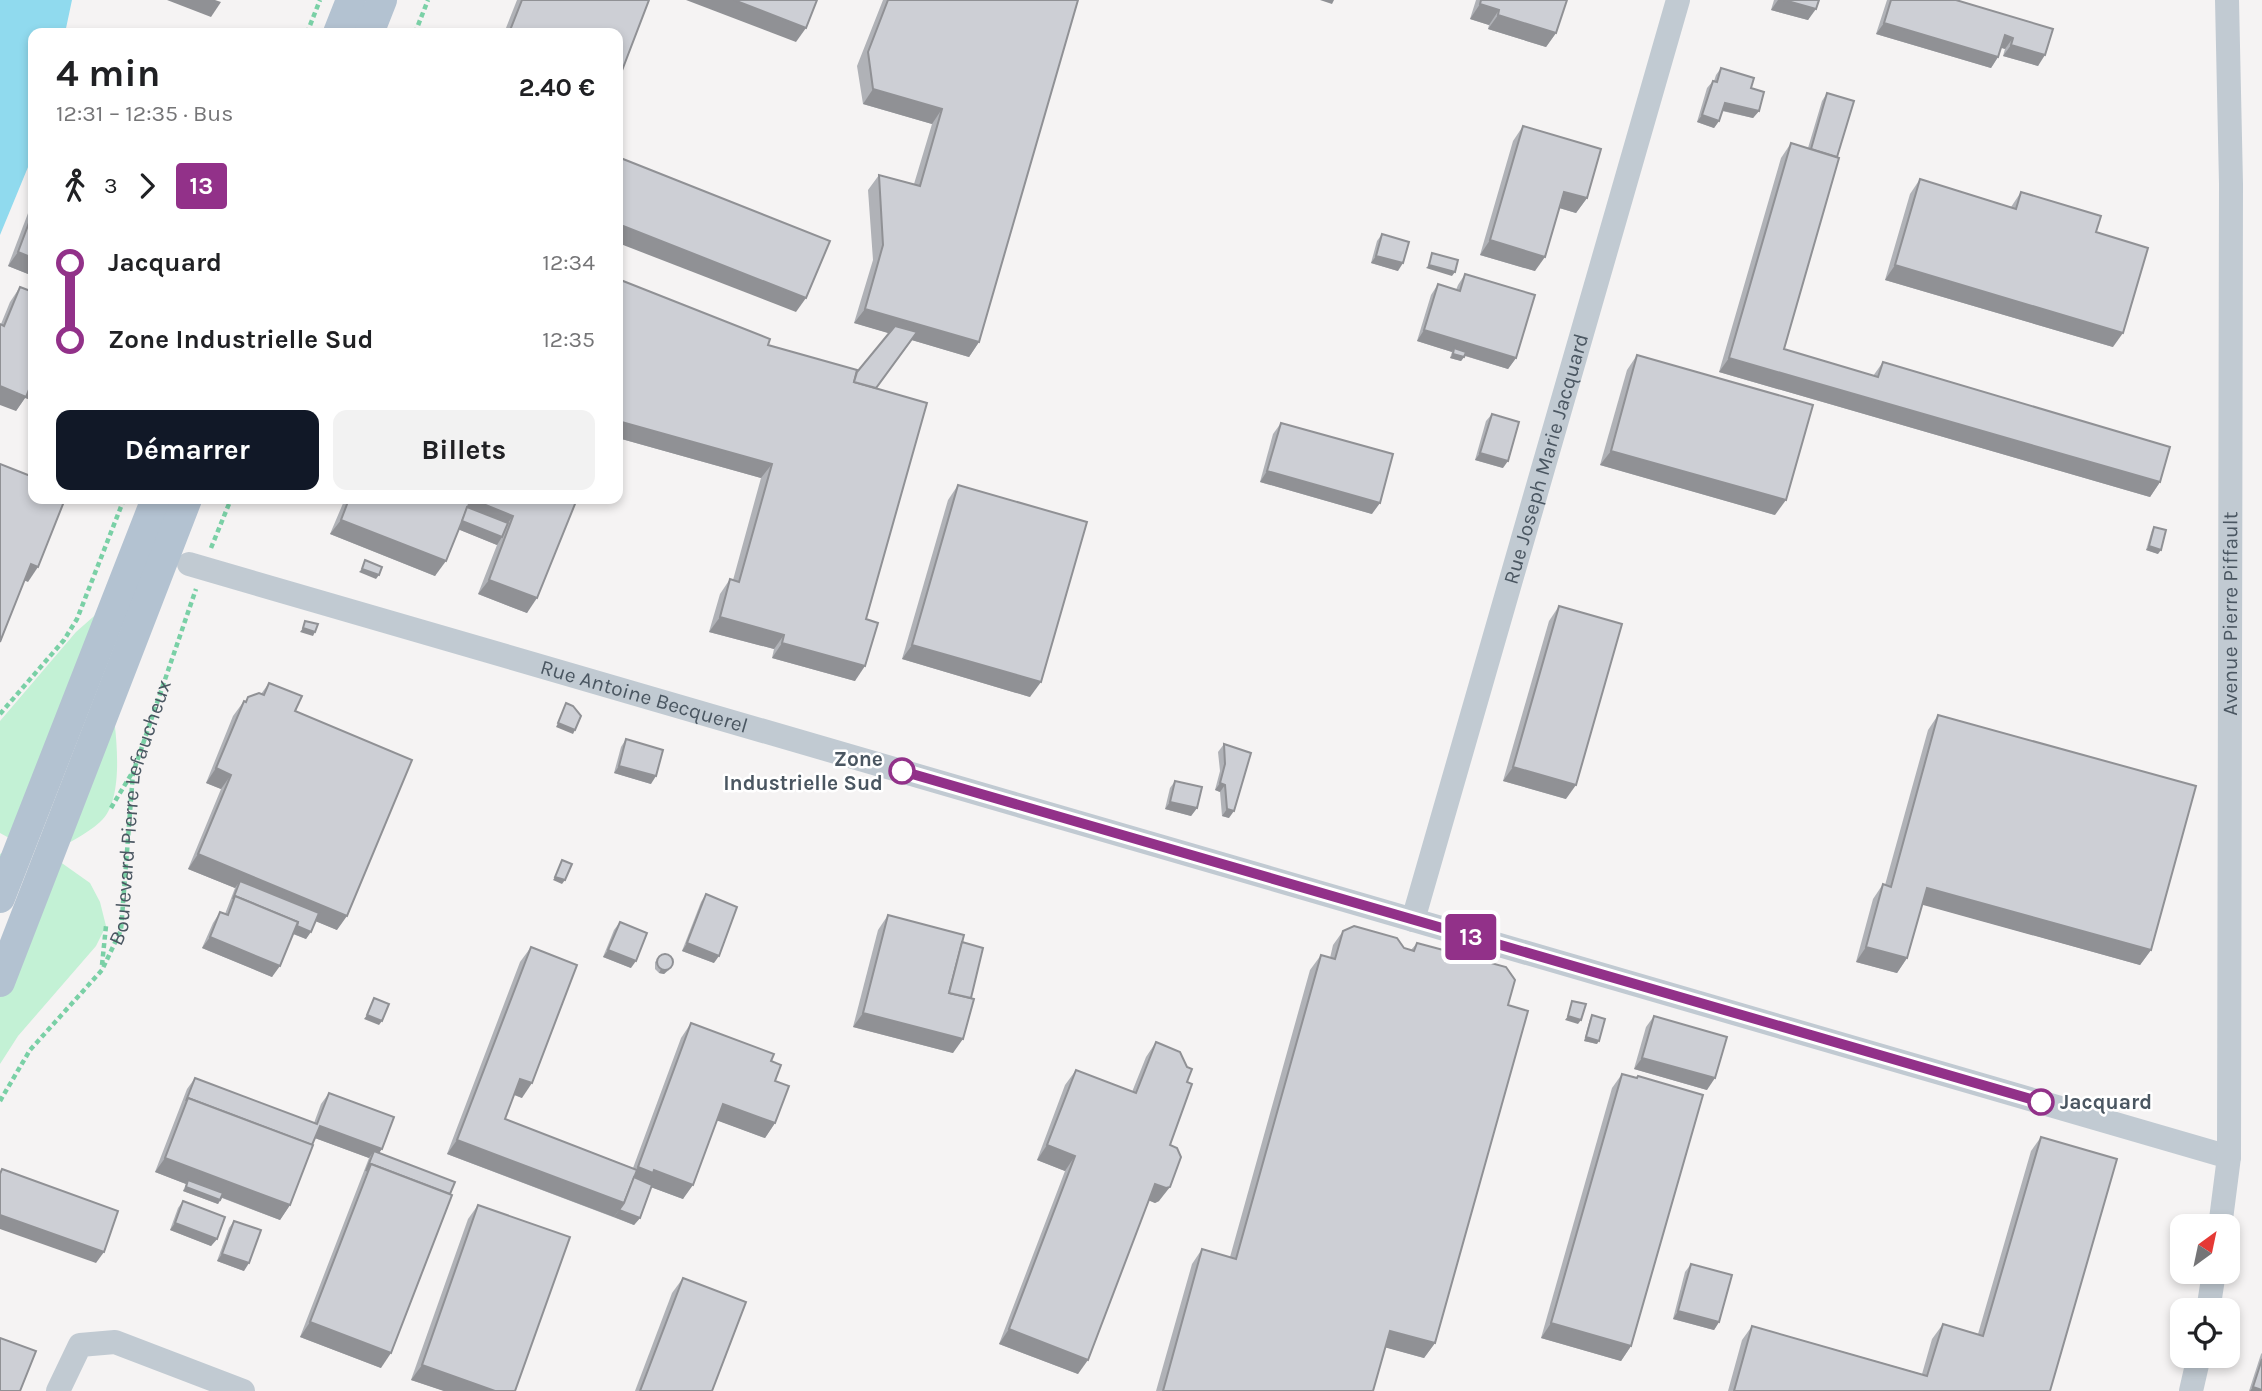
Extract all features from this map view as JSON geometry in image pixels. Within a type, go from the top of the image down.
[{"type":"main road","points":[[340,28],[351,0]]},
{"type":"main road","points":[[371,28],[382,0]]},
{"type":"main road","points":[[0,982],[34,849],[154,504]]},
{"type":"main road","points":[[0,898],[34,849],[185,504]]},
{"type":"street","name":"Rue Joseph Marie Jacquard","points":[[1413,920],[1678,0]]},
{"type":"street","name":"Avenue Pierre Piffault","points":[[2222,1214],[2229,1157],[2231,184],[2227,0]]},
{"type":"street","name":"Rue Antoine Becquerel","points":[[196,567],[2229,1157]]},
{"type":"street","points":[[58,1391],[80,1345],[115,1342],[243,1391]]},
{"type":"street","points":[[2191,1391],[2196,1368]]},
{"type":"path","points":[[309,28],[320,0]]},
{"type":"path","points":[[417,28],[428,0]]},
{"type":"path","points":[[0,715],[64,640],[77,619],[122,504]]},
{"type":"path","name":"Boulevard Pierre Lefaucheux","points":[[0,1101],[30,1050],[102,970],[121,930],[133,773],[196,567],[228,504]]},
{"type":"path","points":[[111,808],[133,773]]},
{"type":"path","points":[[102,970],[106,926]]},
{"type":"green space","points":[[118,595],[0,898],[0,854],[20,844],[0,833],[0,721],[76,632]]},
{"type":"green space","points":[[111,694],[117,761],[114,797],[100,822],[49,854]]},
{"type":"green space","points":[[49,854],[90,883],[100,902],[106,926],[96,946],[18,1036],[0,1064],[0,982]]},
{"type":"water","points":[[0,0],[72,0],[66,28],[28,28],[28,167],[0,235]]},
{"type":"building","points":[[522,0],[649,0],[623,68],[623,28],[511,28]]},
{"type":"building","points":[[734,0],[817,0],[806,28]]},
{"type":"building","points":[[888,0],[1078,0],[979,342],[865,309],[883,245],[879,175],[920,186],[942,109],[873,89],[868,52]]},
{"type":"building","points":[[1481,0],[1567,0],[1556,33],[1498,15],[1499,10],[1480,4]]},
{"type":"building","points":[[1784,0],[1819,0],[1816,9]]},
{"type":"building","points":[[1891,0],[1956,0],[2053,29],[2045,55],[2011,45],[2013,38],[2005,35],[1998,57],[1884,23]]},
{"type":"building","points":[[1721,68],[1754,78],[1751,88],[1764,92],[1759,111],[1725,103],[1719,121],[1702,115],[1713,81],[1717,82]]},
{"type":"building","points":[[1827,93],[1854,101],[1837,157],[1811,149]]},
{"type":"building","points":[[1523,126],[1601,149],[1587,198],[1564,192],[1545,257],[1490,240]]},
{"type":"building","points":[[1791,143],[1839,158],[1784,349],[1878,377],[1883,362],[2170,447],[2160,482],[1729,358]]},
{"type":"building","points":[[623,159],[830,241],[806,298],[623,226]]},
{"type":"building","points":[[1920,179],[2016,209],[2021,192],[2101,216],[2096,232],[2148,248],[2123,333],[1895,265]]},
{"type":"building","points":[[28,225],[28,256],[18,252]]},
{"type":"building","points":[[1382,234],[1409,242],[1403,263],[1376,256]]},
{"type":"building","points":[[1432,253],[1458,260],[1455,272],[1429,265]]},
{"type":"building","points":[[1465,274],[1535,295],[1516,358],[1424,330],[1438,284],[1460,291]]},
{"type":"building","points":[[623,281],[770,339],[768,345],[857,370],[854,382],[927,403],[866,619],[878,623],[865,666],[782,643],[784,635],[720,617],[730,579],[739,582],[772,464],[623,422]]},
{"type":"building","points":[[20,287],[28,290],[26,397],[0,386],[0,324],[4,326]]},
{"type":"building","points":[[895,326],[917,332],[876,388],[854,382],[857,372]]},
{"type":"building","points":[[1454,348],[1466,352],[1464,357],[1453,354]]},
{"type":"building","points":[[1637,355],[1813,405],[1786,500],[1611,451]]},
{"type":"building","points":[[1492,414],[1519,422],[1508,461],[1480,453]]},
{"type":"building","points":[[1281,423],[1393,454],[1380,503],[1267,471]]},
{"type":"building","points":[[0,464],[28,475],[28,504],[63,504],[38,567],[31,564],[0,642]]},
{"type":"building","points":[[958,485],[1087,522],[1041,682],[912,645]]},
{"type":"building","points":[[347,504],[469,504],[446,561],[341,520]]},
{"type":"building","points":[[483,504],[575,504],[537,598],[489,580],[513,516]]},
{"type":"building","points":[[467,507],[508,523],[502,537],[462,521]]},
{"type":"building","points":[[2154,527],[2166,530],[2161,550],[2149,546]]},
{"type":"building","points":[[365,560],[382,567],[379,575],[362,569]]},
{"type":"building","points":[[1559,606],[1622,624],[1576,785],[1513,767]]},
{"type":"building","points":[[305,621],[318,624],[315,632],[303,628]]},
{"type":"building","points":[[269,683],[302,696],[295,711],[412,760],[347,916],[198,854],[231,775],[216,768],[244,701],[259,693],[264,695]]},
{"type":"building","points":[[566,703],[573,706],[581,716],[575,730],[558,723]]},
{"type":"building","points":[[1938,715],[2196,786],[2151,950],[1927,888],[1907,958],[1866,947],[1883,884],[1891,887]]},
{"type":"building","points":[[626,739],[663,750],[656,776],[619,766]]},
{"type":"building","points":[[1224,744],[1251,753],[1234,811],[1227,809],[1225,785],[1220,783],[1225,764]]},
{"type":"building","points":[[1175,781],[1202,787],[1197,808],[1170,802]]},
{"type":"building","points":[[562,860],[572,864],[565,880],[555,877]]},
{"type":"building","points":[[240,881],[319,913],[311,932],[297,926],[298,922],[235,896],[233,899]]},
{"type":"building","points":[[706,894],[737,907],[719,956],[687,943]]},
{"type":"building","points":[[235,896],[298,922],[280,966],[210,937],[220,912],[228,915]]},
{"type":"building","points":[[888,915],[964,935],[949,993],[974,999],[963,1039],[863,1013]]},
{"type":"building","points":[[620,922],[647,933],[636,961],[608,950]]},
{"type":"building","points":[[1354,926],[1397,938],[1404,948],[1414,951],[1417,943],[1447,951],[1445,960],[1454,963],[1465,956],[1506,967],[1515,980],[1508,1005],[1528,1011],[1435,1343],[1390,1331],[1373,1391],[1163,1391],[1202,1249],[1236,1259],[1321,955],[1335,959],[1343,931]]},
{"type":"building","points":[[962,942],[983,948],[971,998],[949,993]]},
{"type":"building","points":[[531,947],[577,965],[532,1083],[520,1079],[505,1119],[637,1170],[624,1203],[457,1140]]},
{"type":"building","points":[[665,954],[673,962],[665,970],[657,962]]},
{"type":"building","points":[[374,998],[389,1004],[382,1021],[367,1015]]},
{"type":"building","points":[[1572,1001],[1586,1004],[1581,1020],[1568,1016]]},
{"type":"building","points":[[1592,1015],[1605,1019],[1599,1041],[1586,1037]]},
{"type":"building","points":[[1654,1016],[1727,1037],[1715,1078],[1642,1058]]},
{"type":"building","points":[[691,1023],[774,1054],[771,1061],[781,1065],[775,1081],[789,1086],[775,1123],[723,1104],[693,1185],[654,1170],[653,1173],[638,1167]]},
{"type":"building","points":[[1156,1042],[1180,1052],[1187,1067],[1192,1069],[1187,1082],[1192,1084],[1170,1145],[1177,1148],[1181,1157],[1170,1187],[1155,1184],[1088,1360],[1009,1329],[1075,1156],[1047,1145],[1076,1070],[1136,1093]]},
{"type":"building","points":[[1622,1074],[1703,1095],[1631,1346],[1551,1323]]},
{"type":"building","points":[[195,1078],[317,1124],[329,1093],[394,1117],[382,1149],[320,1126],[312,1145],[188,1098],[186,1101]]},
{"type":"building","points":[[188,1098],[313,1145],[290,1205],[165,1158]]},
{"type":"building","points":[[2041,1137],[2117,1159],[2050,1391],[1734,1391],[1752,1326],[1927,1376],[1943,1324],[1983,1336]]},
{"type":"building","points":[[374,1151],[455,1182],[450,1194],[371,1164],[366,1171]]},
{"type":"building","points":[[371,1164],[452,1195],[391,1353],[310,1322]]},
{"type":"building","points":[[2,1169],[118,1211],[104,1252],[0,1215]]},
{"type":"building","points":[[634,1177],[652,1185],[640,1218],[619,1210]]},
{"type":"building","points":[[188,1180],[223,1193],[220,1200],[186,1187]]},
{"type":"building","points":[[183,1201],[225,1217],[217,1239],[175,1223]]},
{"type":"building","points":[[478,1205],[570,1237],[515,1391],[495,1391],[422,1365]]},
{"type":"building","points":[[234,1221],[261,1230],[249,1263],[222,1254]]},
{"type":"building","points":[[1691,1264],[1732,1275],[1719,1322],[1678,1311]]},
{"type":"building","points":[[683,1278],[746,1302],[712,1391],[640,1391]]},
{"type":"building","points":[[0,1338],[36,1351],[20,1391],[0,1391]]},
{"type":"building","points":[[2262,1359],[2262,1390],[2253,1387]]},
{"type":"bus line","name":"13","points":[[902,771],[2041,1102]]},
{"type":"place","name":"Zone Industrielle Sud","points":[[902,771]]},
{"type":"place","name":"Jacquard","points":[[2041,1102]]}]
